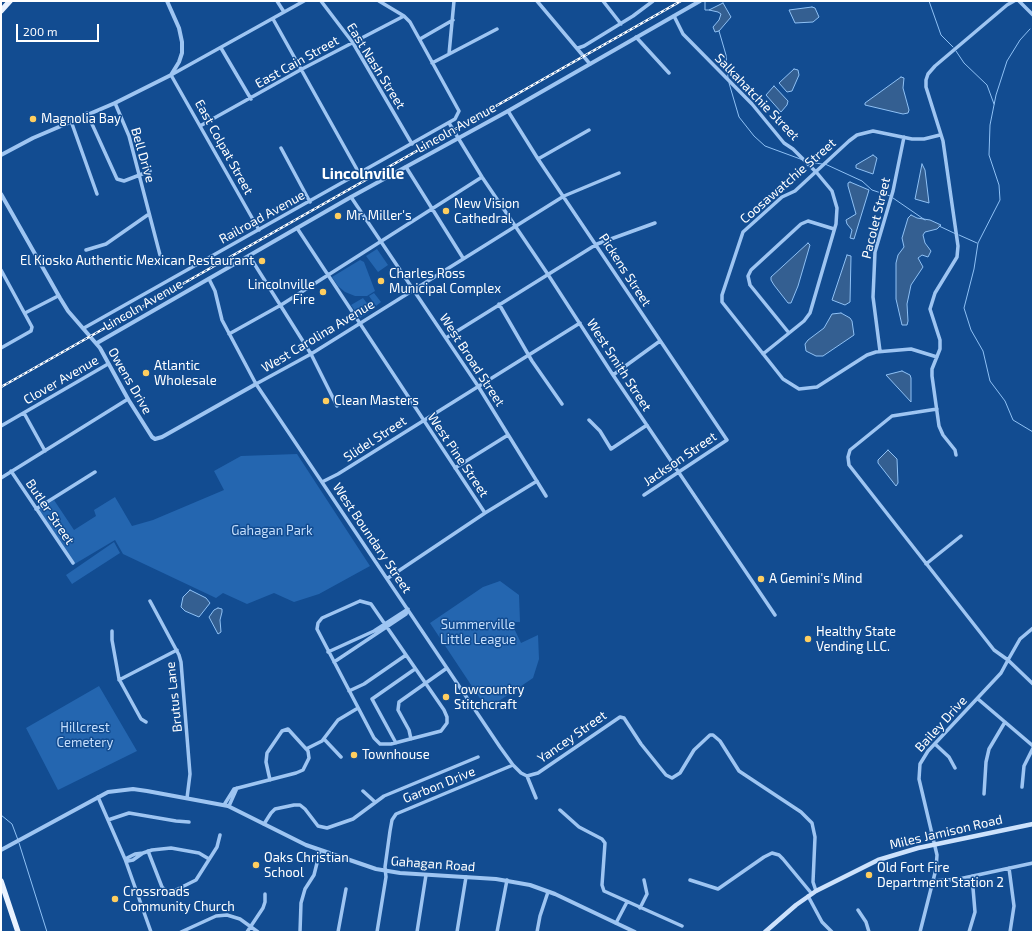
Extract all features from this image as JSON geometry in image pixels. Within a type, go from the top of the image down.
[{"type":"main road","points":[[1,11],[9,1]]},
{"type":"main road","name":"Miles Jamison Road","points":[[765,932],[812,894],[878,860],[933,844],[1033,824]]},
{"type":"main road","points":[[1,881],[18,932]]},
{"type":"street","points":[[167,1],[179,28],[182,42],[180,62],[171,75]]},
{"type":"street","points":[[277,1],[284,12]]},
{"type":"street","points":[[1,155],[87,113],[115,103],[171,75],[304,1]]},
{"type":"street","name":"East Nash Street","points":[[321,1],[354,43],[412,144]]},
{"type":"street","points":[[379,1],[404,16],[410,22],[420,39],[459,111],[458,115],[449,124]]},
{"type":"street","points":[[449,54],[454,1]]},
{"type":"street","points":[[537,1],[590,64]]},
{"type":"street","points":[[603,1],[621,24]]},
{"type":"street","points":[[578,48],[621,24],[653,1]]},
{"type":"street","name":"Lincoln Avenue","points":[[97,343],[250,256],[296,228],[508,111],[700,1]]},
{"type":"street","points":[[956,455],[955,450],[941,431],[937,409],[932,376],[940,340],[930,309],[935,293],[957,257],[957,234],[940,135],[926,87],[928,74],[1001,10],[1014,1]]},
{"type":"street","points":[[1019,1],[1033,15]]},
{"type":"street","name":"East Cain Street","points":[[200,126],[251,99],[302,69],[404,16]]},
{"type":"street","name":"Salkahatchie Street","points":[[674,16],[684,34],[752,104],[784,143],[793,149],[816,172],[832,192],[837,208],[834,229],[810,313],[804,321],[763,354]]},
{"type":"street","points":[[273,19],[360,173]]},
{"type":"street","points":[[420,39],[452,20]]},
{"type":"street","points":[[432,63],[497,29]]},
{"type":"street","points":[[636,38],[669,73]]},
{"type":"street","points":[[221,48],[251,99]]},
{"type":"street","name":"East Colpat Street","points":[[171,75],[259,230]]},
{"type":"street","name":"Bell Drive","points":[[115,103],[129,136],[160,255]]},
{"type":"street","name":"Pickens Street","points":[[508,111],[538,159],[727,440]]},
{"type":"street","points":[[87,113],[117,179],[124,181],[150,171]]},
{"type":"street","points":[[71,121],[97,194]]},
{"type":"street","name":"Railroad Avenue","points":[[84,328],[449,124]]},
{"type":"street","name":"West Smith Street","points":[[449,124],[514,226],[548,273],[613,375],[775,615]]},
{"type":"street","points":[[538,159],[589,130]]},
{"type":"street","name":"Coosawatchie Street","points":[[937,357],[910,349],[880,351],[867,355],[825,383],[809,389],[799,389],[791,386],[783,379],[722,302],[722,295],[743,232],[782,197],[795,191],[857,135],[873,132],[924,139],[940,135]]},
{"type":"street","name":"Pacolet Street","points":[[880,351],[873,297],[875,252],[893,191],[904,137]]},
{"type":"street","points":[[281,148],[310,202]]},
{"type":"street","points":[[406,167],[463,258]]},
{"type":"street","name":"West Carolina Avenue","points":[[256,384],[311,354],[564,196],[619,173]]},
{"type":"street","points":[[229,334],[281,306],[482,177]]},
{"type":"street","name":"Owens Drive","points":[[1,194],[2,200],[58,296],[68,311],[97,343],[128,399],[152,437],[158,439],[256,384]]},
{"type":"street","name":"West Broad Street","points":[[351,197],[478,386],[546,496]]},
{"type":"street","points":[[86,250],[106,244],[149,214]]},
{"type":"street","points":[[789,333],[750,285],[748,276],[751,270],[801,224],[808,221],[834,229]]},
{"type":"street","points":[[446,338],[596,244],[655,223]]},
{"type":"street","name":"West Pine Street","points":[[296,228],[485,513]]},
{"type":"street","points":[[250,256],[311,354],[337,406]]},
{"type":"street","points":[[1,270],[2,276],[32,325],[31,331],[1,348]]},
{"type":"street","name":"West Boundary Street","points":[[210,279],[215,291],[222,320],[256,384],[513,765],[521,773],[527,776],[536,798]]},
{"type":"street","points":[[25,313],[58,296]]},
{"type":"street","points":[[499,304],[528,355],[562,404]]},
{"type":"street","name":"Slidel Street","points":[[322,482],[338,474],[580,323]]},
{"type":"street","points":[[100,348],[105,338]]},
{"type":"street","points":[[613,375],[660,341]]},
{"type":"street","name":"Clover Avenue","points":[[1,426],[108,364]]},
{"type":"street","points":[[1,478],[128,399]]},
{"type":"street","points":[[937,409],[892,416],[850,450],[848,457],[849,465],[994,650],[1008,660],[1033,684]]},
{"type":"street","points":[[24,412],[45,451]]},
{"type":"street","points":[[590,420],[600,431],[611,449],[647,425]]},
{"type":"street","points":[[455,468],[508,435]]},
{"type":"street","name":"Jackson Street","points":[[644,495],[727,440]]},
{"type":"street","name":"Butler Street","points":[[11,471],[73,563]]},
{"type":"street","points":[[36,509],[95,472]]},
{"type":"street","points":[[388,578],[485,513],[537,481]]},
{"type":"street","points":[[926,564],[961,536]]},
{"type":"street","points":[[362,600],[371,604],[444,710],[447,717],[447,723],[441,731],[396,743],[383,744],[376,741],[328,652],[318,629],[320,621],[325,616],[362,600]]},
{"type":"street","name":"Brutus Lane","points":[[150,601],[177,650],[181,662],[190,774],[186,797]]},
{"type":"street","points":[[334,662],[406,614],[408,609]]},
{"type":"street","points":[[328,652],[386,626]]},
{"type":"street","name":"Bailey Drive","points":[[920,932],[933,881],[937,856],[933,844],[919,773],[921,761],[935,744],[1002,673],[1020,639],[1033,628]]},
{"type":"street","points":[[112,630],[113,647],[119,680],[141,719],[146,722]]},
{"type":"street","points":[[353,640],[357,648]]},
{"type":"street","points":[[119,680],[177,650]]},
{"type":"street","points":[[349,691],[364,684],[406,655]]},
{"type":"street","points":[[411,739],[409,730],[398,710],[398,704],[402,699],[447,668]]},
{"type":"street","points":[[396,743],[372,699],[416,669]]},
{"type":"street","points":[[978,699],[1033,747],[1024,766],[1022,787]]},
{"type":"street","points":[[306,749],[317,745],[324,739],[338,720],[358,708]]},
{"type":"street","name":"Yancey Street","points":[[527,776],[538,773],[620,717],[624,718],[640,744],[666,775],[672,778],[680,773],[690,754],[710,735],[716,736],[739,771],[801,812],[812,823],[815,837],[812,894]]},
{"type":"street","points":[[984,794],[986,762],[989,749],[1005,722]]},
{"type":"street","points":[[224,805],[229,795],[237,788],[270,780],[296,773],[303,770],[308,758],[306,749],[288,729],[282,731],[266,757],[270,780]]},
{"type":"street","points":[[324,739],[340,756]]},
{"type":"street","points":[[935,744],[949,757],[955,768]]},
{"type":"street","points":[[264,824],[275,809],[300,805],[318,826],[327,828],[353,819],[375,802],[392,793],[478,757]]},
{"type":"street","name":"Garbon Drive","points":[[377,932],[392,820],[396,814],[513,765]]},
{"type":"street","points":[[229,806],[237,788]]},
{"type":"street","name":"Gahagan Road","points":[[1,850],[108,792],[133,790],[186,797],[229,806],[284,835],[320,851],[386,870],[426,875],[506,880],[548,892],[635,932]]},
{"type":"street","points":[[363,791],[375,802]]},
{"type":"street","points":[[98,797],[125,859],[151,932]]},
{"type":"street","points":[[560,810],[583,830],[604,841],[606,849],[602,887],[608,893],[682,926]]},
{"type":"street","points":[[108,820],[129,813],[189,822]]},
{"type":"street","points":[[148,851],[162,887],[169,892],[193,882],[219,844],[220,835]]},
{"type":"street","points":[[125,859],[128,861],[148,851],[161,848],[186,850],[199,853],[210,859]]},
{"type":"street","points":[[300,932],[301,903],[305,889],[314,875],[320,851]]},
{"type":"street","points":[[690,880],[718,889],[764,857],[772,853],[779,855],[792,868],[812,894],[822,922],[832,932]]},
{"type":"street","points":[[933,881],[948,881],[1033,863]]},
{"type":"street","points":[[1008,868],[1014,906],[1010,932]]},
{"type":"street","points":[[417,932],[426,875]]},
{"type":"street","points":[[969,932],[974,921],[976,905],[972,876]]},
{"type":"street","points":[[457,932],[466,877]]},
{"type":"street","points":[[497,932],[506,880]]},
{"type":"street","points":[[640,908],[647,894],[644,880]]},
{"type":"street","points":[[338,932],[346,889]]},
{"type":"street","points":[[537,932],[540,916],[548,892]]},
{"type":"street","points":[[247,932],[263,908],[264,894]]},
{"type":"street","points":[[616,923],[627,902]]},
{"type":"street","points":[[858,910],[866,922],[869,932]]},
{"type":"street","points":[[181,932],[216,916],[227,915],[234,916],[258,932]]},
{"type":"green space","points":[[377,249],[388,265],[378,272],[366,256]]},
{"type":"green space","points":[[360,260],[364,262],[375,291],[367,296],[355,296],[345,292],[338,286],[332,277]]},
{"type":"green space","points":[[374,293],[381,302],[376,306],[369,296]]},
{"type":"green space","points":[[363,298],[372,310],[360,318],[351,305]]},
{"type":"green space","name":"Gahagan Park","points":[[297,454],[370,566],[319,594],[294,602],[274,593],[247,604],[223,593],[216,598],[123,554],[115,540],[73,565],[38,510],[54,500],[74,530],[96,516],[94,510],[115,497],[132,526],[153,520],[224,490],[214,471],[241,456]]},
{"type":"green space","points":[[114,542],[120,553],[72,584],[66,575]]},
{"type":"green space","name":"Summerville Little League","points":[[500,581],[519,595],[520,622],[511,622],[521,643],[538,635],[539,659],[533,678],[487,709],[430,623],[483,587]]},
{"type":"green space","name":"Hillcrest Cemetery","points":[[99,686],[137,751],[58,790],[26,728]]},
{"type":"shaded area","points":[[723,3],[731,17],[719,31],[715,32],[713,27],[719,20],[721,14],[709,10]]},
{"type":"shaded area","points":[[812,7],[815,8],[819,17],[813,22],[795,23],[789,10]]},
{"type":"shaded area","points":[[794,69],[798,70],[799,75],[792,91],[787,92],[779,83]]},
{"type":"shaded area","points":[[901,77],[904,78],[903,88],[909,110],[908,113],[903,114],[865,105],[865,103]]},
{"type":"shaded area","points":[[774,86],[788,101],[787,105],[781,112],[766,95]]},
{"type":"shaded area","points":[[873,155],[877,158],[873,174],[856,168],[856,165]]},
{"type":"shaded area","points":[[922,164],[925,170],[929,203],[915,199]]},
{"type":"shaded area","points":[[850,182],[869,190],[854,239],[850,238],[852,230],[847,224],[846,220],[856,214],[848,186],[848,183]]},
{"type":"shaded area","points":[[911,215],[917,218],[930,220],[941,225],[937,229],[925,232],[923,235],[925,243],[931,251],[928,257],[922,255],[918,258],[923,267],[911,285],[907,304],[908,321],[907,325],[902,325],[896,299],[896,263],[898,255],[904,247],[902,238],[908,218]]},
{"type":"shaded area","points":[[808,243],[810,245],[798,286],[791,303],[788,303],[774,285],[771,277]]},
{"type":"shaded area","points":[[847,255],[851,256],[850,302],[845,305],[832,300]]},
{"type":"shaded area","points":[[841,313],[850,318],[852,321],[854,335],[823,356],[816,356],[806,351],[805,344],[808,340],[824,328],[832,314]]},
{"type":"shaded area","points":[[902,371],[910,375],[911,378],[911,402],[886,375]]},
{"type":"shaded area","points":[[888,450],[897,459],[898,483],[896,486],[878,463],[878,460]]},
{"type":"shaded area","points":[[190,590],[206,598],[210,603],[199,617],[185,611],[181,607],[183,597]]},
{"type":"shaded area","points":[[218,608],[222,609],[222,612],[220,620],[221,632],[218,634],[209,617],[214,610]]},
{"type":"waterway","points":[[705,1],[705,10],[709,10]]},
{"type":"waterway","points":[[929,1],[941,35],[953,47]]},
{"type":"waterway","points":[[1030,29],[1020,40],[1007,61],[996,95],[990,125],[989,155],[999,185],[1000,200],[978,243],[974,269],[964,308],[971,330],[983,351],[990,381],[1005,401],[1013,420],[1033,432]]},
{"type":"waterway","points":[[719,31],[726,55],[728,78]]},
{"type":"waterway","points":[[956,51],[964,63],[987,85],[994,104]]},
{"type":"waterway","points":[[729,83],[739,117],[754,136],[765,146],[803,160]]},
{"type":"waterway","points":[[808,162],[822,164]]},
{"type":"waterway","points":[[825,164],[862,181],[872,190],[890,196]]},
{"type":"waterway","points":[[893,198],[925,220]]},
{"type":"waterway","points":[[939,226],[956,234]]},
{"type":"waterway","points":[[959,235],[977,243]]},
{"type":"waterway","points":[[1,815],[12,824],[18,840]]},
{"type":"waterway","points":[[19,843],[47,932]]},
{"type":"railway","points":[[1,387],[681,1]]},
{"type":"place","name":"Magnolia Bay","points":[[33,119]]},
{"type":"place","name":"New Vision Cathedral","points":[[446,211]]},
{"type":"place","name":"Mr. Miller's","points":[[338,216]]},
{"type":"place","name":"El Kiosko Authentic Mexican Restaurant","points":[[262,261]]},
{"type":"place","name":"Charles Ross Municipal Complex","points":[[381,281]]},
{"type":"place","name":"Lincolnville Fire","points":[[323,292]]},
{"type":"place","name":"Atlantic Wholesale","points":[[146,373]]},
{"type":"place","name":"Clean Masters","points":[[326,401]]},
{"type":"place","name":"A Gemini's Mind","points":[[761,579]]},
{"type":"place","name":"Healthy State Vending LLC.","points":[[808,639]]},
{"type":"place","name":"Lowcountry Stitchcraft","points":[[446,697]]},
{"type":"place","name":"Townhouse","points":[[354,755]]},
{"type":"place","name":"Oaks Christian School","points":[[256,865]]},
{"type":"place","name":"Old Fort Fire Department Station 2","points":[[869,875]]},
{"type":"place","name":"Crossroads Community Church","points":[[115,899]]},
{"type":"district","name":"Lincolnville","points":[[363,174]]}]
